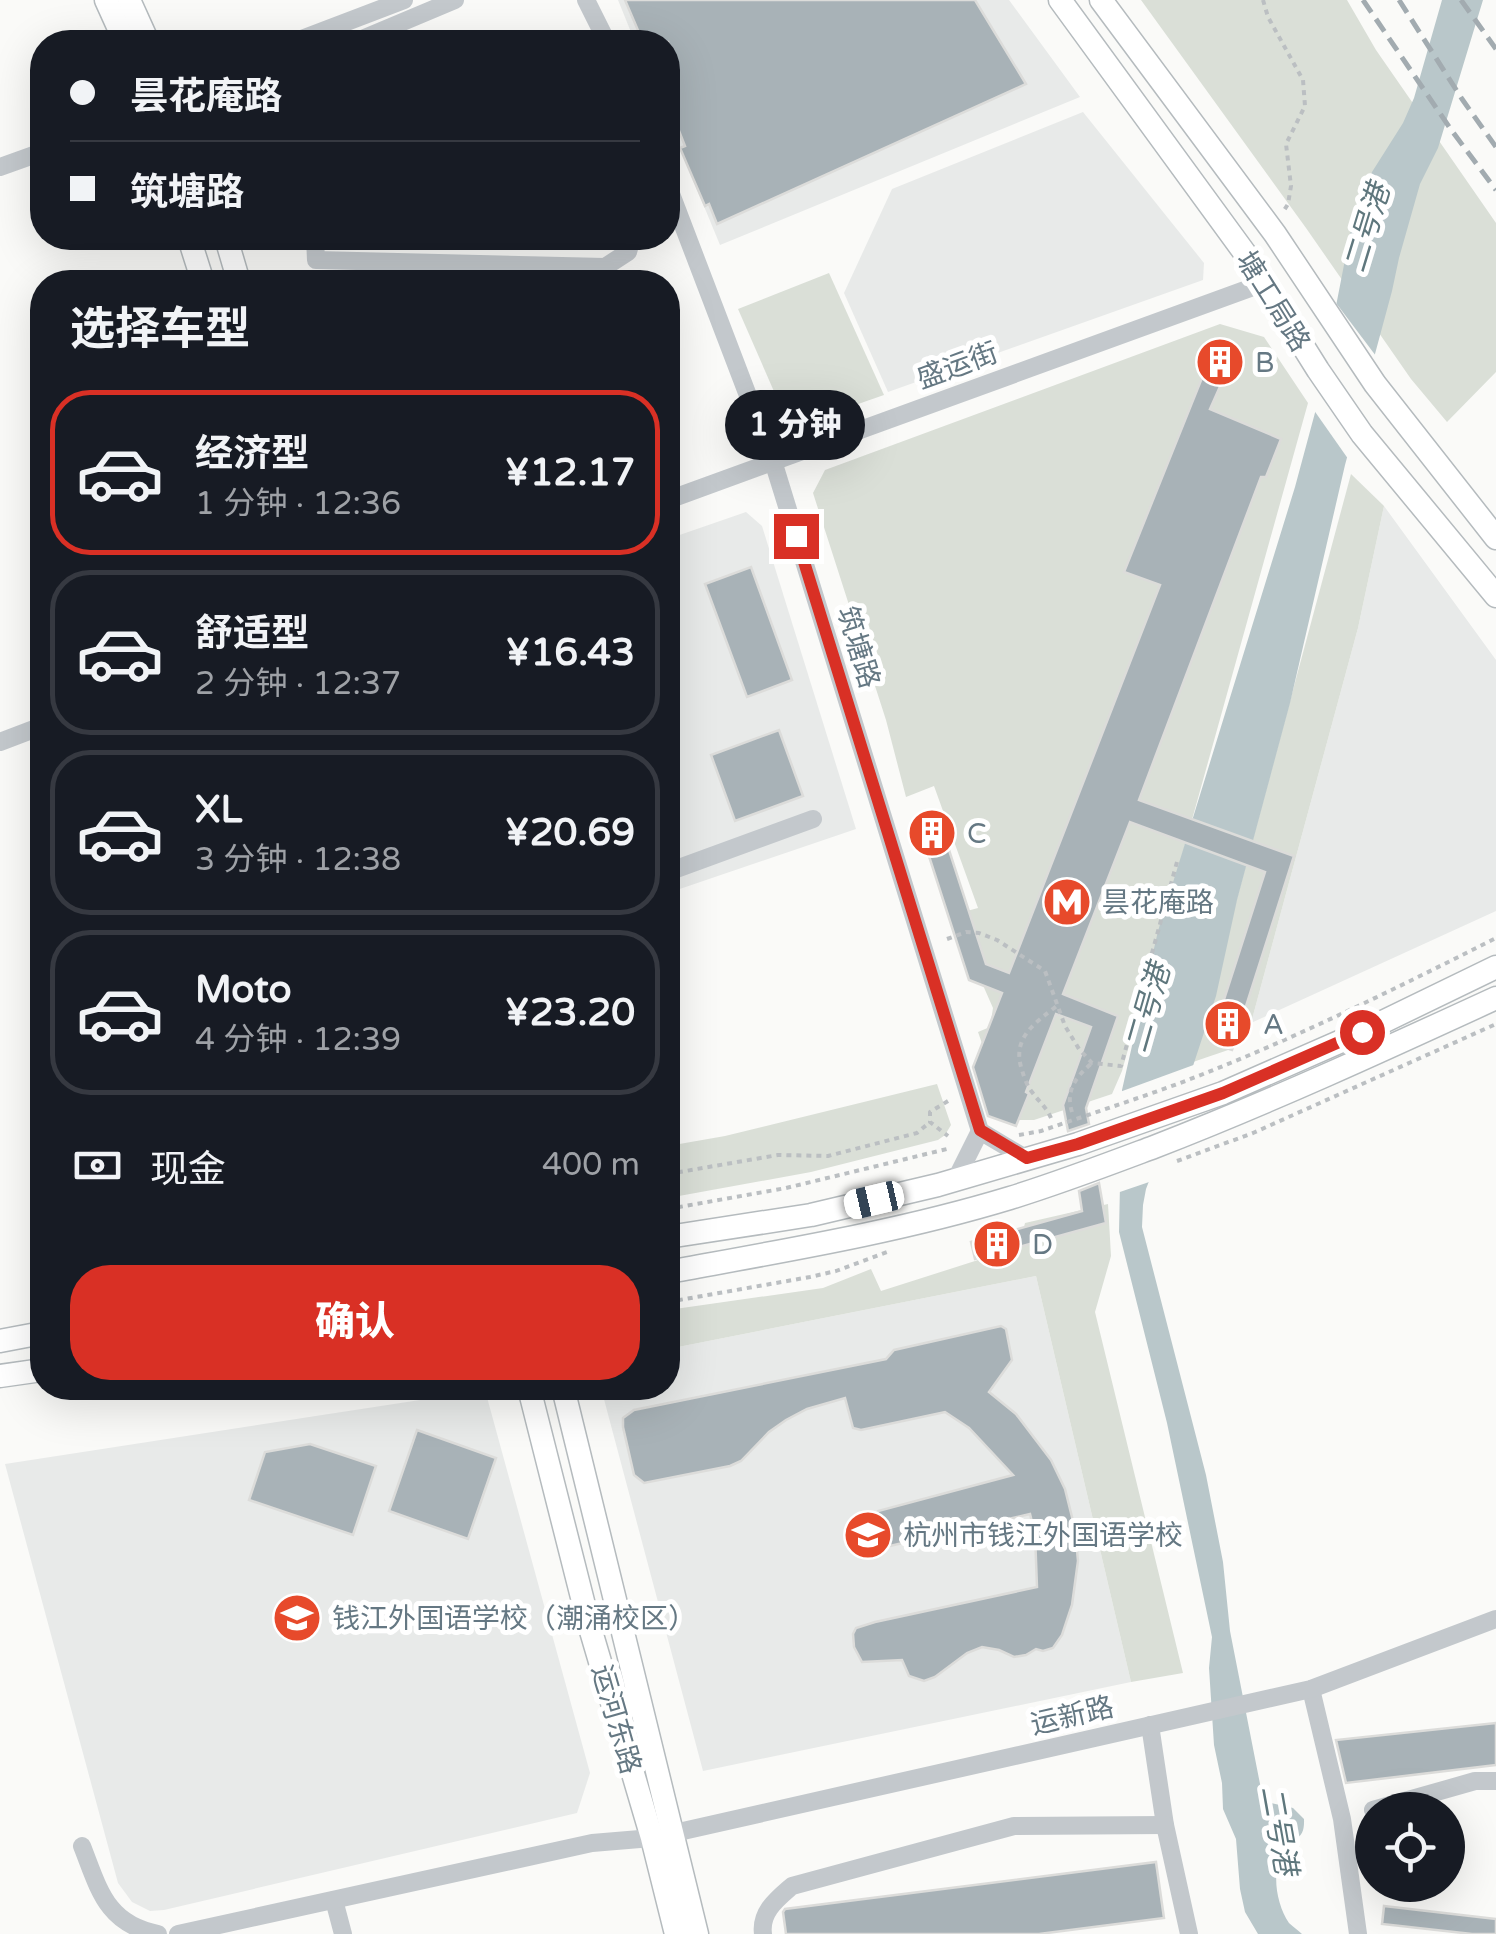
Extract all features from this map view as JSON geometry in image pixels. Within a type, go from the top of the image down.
[{"type":"main road","points":[[106,0],[120,30]]},
{"type":"main road","points":[[129,0],[143,30]]},
{"type":"main road","name":"塘工局路","points":[[1060,0],[1264,283],[1362,434],[1496,596]]},
{"type":"main road","name":"塘工局路","points":[[1101,0],[1275,234],[1375,384],[1496,538]]},
{"type":"main road","points":[[680,1235],[811,1215],[1078,1144],[1223,1093],[1496,967]]},
{"type":"main road","points":[[680,1270],[924,1222],[1012,1198],[1234,1116],[1496,998]]},
{"type":"main road","points":[[0,1340],[30,1335]]},
{"type":"main road","points":[[0,1376],[30,1372]]},
{"type":"main road","name":"运河东路","points":[[532,1400],[588,1621],[698,1934]]},
{"type":"main road","name":"运河东路","points":[[566,1400],[663,1835],[676,1934]]},
{"type":"street","points":[[317,30],[362,7],[404,0]]},
{"type":"street","points":[[384,30],[455,0]]},
{"type":"street","points":[[586,0],[601,30]]},
{"type":"street","points":[[0,168],[30,157]]},
{"type":"street","name":"筑塘路","points":[[680,217],[774,461],[983,1138]]},
{"type":"street","points":[[316,250],[316,260],[605,267],[629,250]]},
{"type":"street","name":"盛运街","points":[[680,496],[1264,283]]},
{"type":"street","points":[[0,742],[30,731]]},
{"type":"street","points":[[680,868],[812,819]]},
{"type":"street","points":[[956,1179],[983,1138],[1027,1158]]},
{"type":"street","name":"运新路","points":[[178,1934],[592,1842],[663,1835],[1312,1689],[1496,1618]]},
{"type":"street","points":[[1312,1689],[1342,1819],[1358,1934]]},
{"type":"street","points":[[1150,1725],[1164,1825],[1189,1934]]},
{"type":"street","points":[[1434,1792],[1475,1780],[1496,1780]]},
{"type":"street","points":[[1342,1819],[1355,1815]]},
{"type":"street","points":[[763,1934],[762,1925],[770,1904],[792,1886],[1014,1826],[1164,1825]]},
{"type":"street","points":[[82,1846],[103,1900],[111,1910],[146,1932],[158,1934]]},
{"type":"street","points":[[334,1900],[343,1934]]},
{"type":"path","points":[[1263,0],[1268,17],[1303,80],[1305,106],[1286,144],[1291,186],[1282,214]]},
{"type":"path","points":[[947,939],[966,932],[979,933],[1046,970],[1065,1026],[1079,1049],[1092,1063],[1120,1066],[1176,862]]},
{"type":"path","points":[[680,1207],[786,1188],[983,1138],[1041,1131],[1230,1062],[1350,1010],[1496,938]]},
{"type":"path","points":[[1052,1118],[1033,1094],[1018,1059],[1019,1045],[1028,1027],[1058,1006]]},
{"type":"path","points":[[1198,1154],[1496,1024]]},
{"type":"path","points":[[1072,1112],[1068,1100],[1072,1083],[1092,1063]]},
{"type":"path","points":[[680,1172],[778,1155],[828,1156],[917,1133],[930,1122],[930,1112],[948,1101]]},
{"type":"path","points":[[930,1122],[948,1136]]},
{"type":"shaded area","points":[[618,0],[1009,0],[1080,97],[720,245],[680,148],[680,30],[630,30]]},
{"type":"shaded area","points":[[1141,0],[1347,0],[1376,50],[1496,223],[1496,372],[1447,422],[1411,379]]},
{"type":"shaded area","points":[[1083,112],[1204,263],[1203,280],[888,392],[844,293],[892,189]]},
{"type":"shaded area","points":[[829,273],[884,395],[795,426],[786,419],[738,309]]},
{"type":"shaded area","points":[[1220,324],[1264,337],[1308,403],[1122,1071],[1112,1094],[1034,1120],[1017,1120],[1006,1112],[978,1032],[990,1027],[993,1008],[952,915],[978,908],[934,786],[906,797],[886,720],[813,493],[825,470]]},
{"type":"shaded area","points":[[1351,474],[1384,506],[1358,628],[1251,1023],[1234,1048],[1193,1062]]},
{"type":"shaded area","points":[[1384,506],[1496,660],[1496,911],[1251,1023],[1358,628]]},
{"type":"shaded area","points":[[746,512],[762,526],[856,829],[680,889],[680,535]]},
{"type":"shaded area","points":[[937,1084],[951,1125],[938,1140],[811,1172],[680,1196],[680,1144]]},
{"type":"shaded area","points":[[1108,1204],[1111,1256],[1095,1312],[1183,1673],[1131,1682],[1036,1276],[680,1347],[680,1308],[823,1288],[871,1269],[881,1291],[1019,1247],[1025,1223]]},
{"type":"shaded area","name":"杭州市钱江外国语学校","points":[[1036,1276],[1131,1682],[703,1771],[604,1400],[680,1400],[680,1347]]},
{"type":"shaded area","name":"钱江外国语学校（潮涌校区）","points":[[420,1400],[488,1400],[590,1773],[577,1813],[164,1910],[150,1911],[132,1902],[118,1883],[5,1464]]},
{"type":"water","name":"二号港","points":[[1442,0],[1483,0],[1438,148],[1420,184],[1399,258],[1216,996],[1143,1205],[1142,1227],[1206,1475],[1223,1562],[1230,1631],[1261,1789],[1271,1803],[1293,1808],[1304,1819],[1300,1835],[1279,1859],[1276,1878],[1285,1915],[1302,1934],[1258,1934],[1245,1912],[1236,1839],[1223,1809],[1209,1668],[1212,1637],[1167,1423],[1119,1232],[1122,1090],[1158,931],[1316,409],[1350,234],[1372,172],[1414,98]]},
{"type":"pier","points":[[1333,299],[1379,360],[1351,463],[1311,406]]},
{"type":"pier","points":[[1199,1063],[1155,1180],[1114,1194],[1117,1093]]},
{"type":"building","points":[[625,0],[975,0],[1026,84],[717,224],[680,148],[685,146],[680,133],[680,30],[638,30]]},
{"type":"building","name":"昙花庵路","points":[[1218,338],[1238,346],[1210,409],[1281,439],[1266,477],[1261,477],[1139,800],[1294,856],[1232,1050],[1210,1043],[1265,872],[1130,822],[1063,994],[1118,1016],[1086,1108],[1089,1124],[1068,1131],[1063,1105],[1091,1027],[1056,1014],[1016,1126],[988,1116],[973,1067],[1002,993],[969,980],[917,819],[937,813],[986,964],[1009,973],[1160,585],[1124,572]]},
{"type":"building","points":[[751,567],[792,680],[747,697],[705,584]]},
{"type":"building","points":[[779,730],[803,796],[735,821],[711,755]]},
{"type":"building","points":[[1099,1183],[1106,1223],[975,1259],[971,1242],[1082,1211],[1079,1191]]},
{"type":"building","points":[[1001,1326],[1006,1329],[1012,1360],[989,1392],[1016,1414],[1051,1460],[1065,1489],[1075,1529],[1078,1561],[1072,1605],[1053,1648],[1014,1657],[982,1647],[924,1681],[909,1676],[902,1660],[862,1662],[854,1647],[856,1628],[1037,1587],[1035,1534],[1030,1514],[881,1548],[874,1517],[878,1511],[1013,1475],[969,1428],[945,1412],[861,1430],[853,1428],[845,1398],[786,1420],[741,1461],[730,1466],[644,1483],[634,1475],[623,1418],[634,1410],[886,1359],[894,1350]]},
{"type":"building","points":[[417,1430],[496,1458],[468,1539],[389,1511]]},
{"type":"building","points":[[310,1444],[376,1466],[353,1535],[249,1500],[265,1452]]},
{"type":"building","points":[[1496,1723],[1496,1765],[1346,1783],[1336,1740]]},
{"type":"building","points":[[1156,1862],[1164,1918],[1039,1934],[786,1934],[785,1909]]},
{"type":"building","points":[[1384,1906],[1496,1919],[1496,1934],[1382,1924]]},
{"type":"railway","points":[[1363,0],[1496,190]]},
{"type":"railway","points":[[1399,0],[1496,147]]},
{"type":"railway","points":[[1461,0],[1496,49]]},
{"type":"place","name":"B","points":[[1220,362]]},
{"type":"place","name":"C","points":[[932,833]]},
{"type":"place","name":"昙花庵路","points":[[1067,902]]},
{"type":"place","name":"A","points":[[1228,1024]]},
{"type":"place","name":"D","points":[[997,1244]]},
{"type":"place","name":"杭州市钱江外国语学校","points":[[868,1535]]},
{"type":"place","name":"钱江外国语学校（潮涌校区）","points":[[297,1618]]},
{"type":"route","points":[[796,536],[980,1130],[1027,1158],[1223,1093],[1362,1032]]}]
